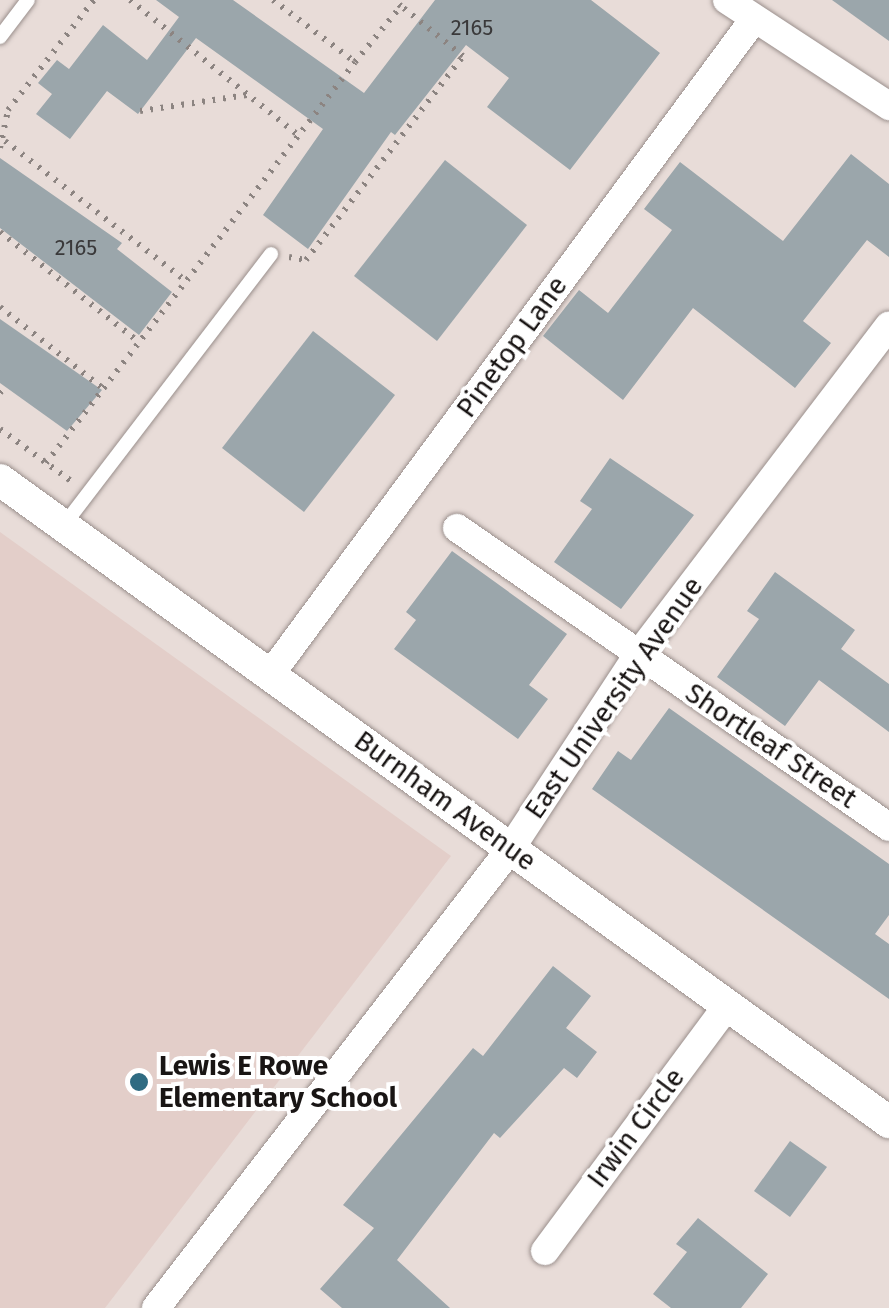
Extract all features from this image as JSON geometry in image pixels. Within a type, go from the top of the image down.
[{"type":"street","points":[[727,0],[889,106]]},
{"type":"street","name":"Pinetop Lane","points":[[270,675],[754,19]]},
{"type":"street","name":"East University Avenue","points":[[156,1308],[511,848],[638,655],[889,326]]},
{"type":"street","name":"Burnham Avenue","points":[[0,480],[889,1122]]},
{"type":"street","name":"Shortleaf Street","points":[[457,528],[889,827]]},
{"type":"street","name":"Irwin Circle","points":[[545,1251],[727,1006]]},
{"type":"lane","points":[[0,37],[28,0]]},
{"type":"lane","points":[[64,526],[271,254]]},
{"type":"path","points":[[94,0],[8,110],[2,145],[186,281]]},
{"type":"path","points":[[130,0],[298,135]]},
{"type":"path","points":[[273,0],[356,62]]},
{"type":"path","points":[[271,254],[306,260],[462,56],[393,0]]},
{"type":"path","points":[[46,463],[401,6]]},
{"type":"path","points":[[140,111],[248,95]]},
{"type":"path","points":[[0,232],[139,342]]},
{"type":"path","points":[[0,307],[105,390]]},
{"type":"path","points":[[0,430],[88,494]]},
{"type":"shaded area","name":"Lewis E Rowe Elementary School","points":[[0,532],[451,856],[105,1308],[0,1308]]},
{"type":"building","points":[[156,0],[233,0],[364,93],[435,0],[591,0],[660,53],[570,170],[487,107],[509,78],[466,45],[395,135],[391,132],[308,249],[263,215],[323,129],[196,38],[138,114],[107,91],[70,139],[36,114],[52,94],[38,83],[57,60],[69,69],[103,25],[147,60],[179,17]]},
{"type":"building","points":[[832,0],[889,0],[889,41]]},
{"type":"building","points":[[851,154],[889,184],[889,257],[867,240],[803,321],[831,343],[795,388],[693,308],[623,400],[543,336],[579,290],[608,313],[672,230],[644,209],[680,162],[783,241]]},
{"type":"building","points":[[0,158],[122,243],[117,249],[172,292],[139,335],[0,228]]},
{"type":"building","points":[[445,160],[527,225],[437,341],[354,276]]},
{"type":"building","points":[[0,319],[102,390],[67,431],[0,383]]},
{"type":"building","points":[[313,331],[395,395],[304,512],[222,448]]},
{"type":"building","points":[[610,458],[694,515],[621,609],[554,562],[592,509],[580,501]]},
{"type":"building","points":[[452,551],[567,634],[529,685],[548,699],[518,739],[394,649],[416,620],[406,612]]},
{"type":"building","points":[[775,572],[855,630],[841,649],[889,684],[889,732],[819,680],[785,726],[717,677],[759,619],[747,611]]},
{"type":"building","points":[[669,708],[889,864],[889,915],[875,934],[889,944],[889,999],[592,789],[618,751],[631,760]]},
{"type":"building","points":[[553,966],[591,996],[566,1028],[597,1052],[577,1078],[564,1068],[500,1138],[494,1133],[397,1260],[450,1308],[342,1308],[320,1289],[374,1228],[343,1205],[473,1048],[483,1056]]},
{"type":"building","points":[[790,1141],[827,1167],[790,1217],[754,1191]]},
{"type":"building","points":[[698,1218],[768,1274],[741,1308],[671,1308],[653,1294],[687,1252],[676,1244]]},
{"type":"place","name":"Lewis E Rowe Elementary School","points":[[139,1082]]}]
